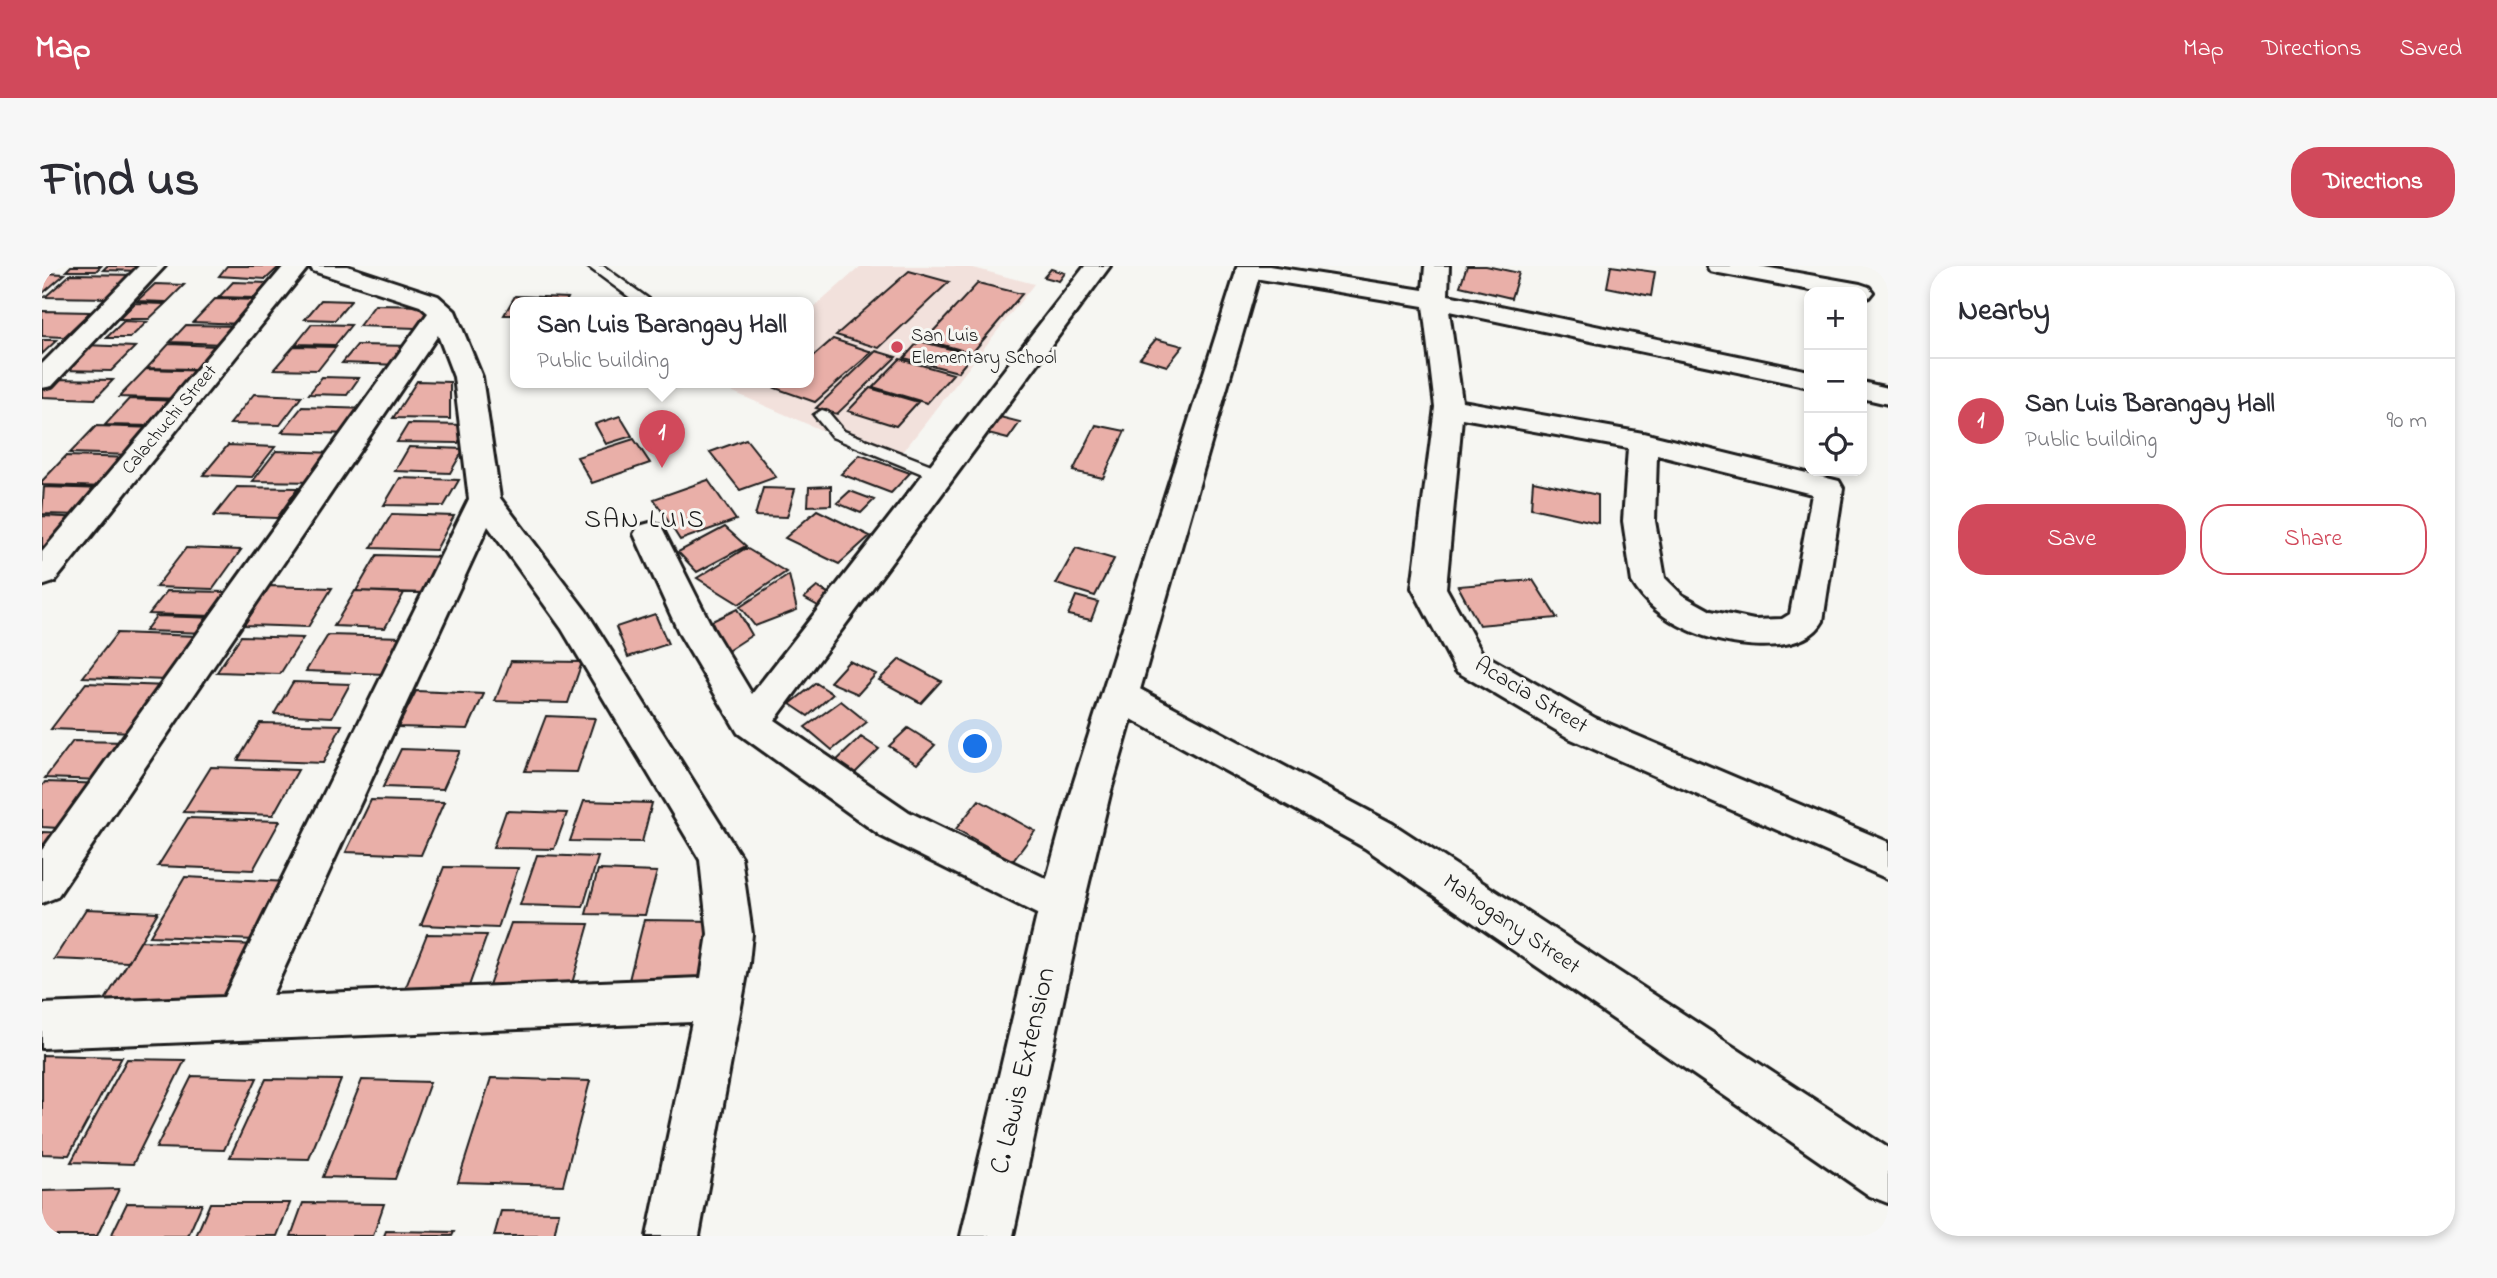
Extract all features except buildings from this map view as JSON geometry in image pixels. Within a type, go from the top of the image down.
[{"type":"street","points":[[42,380],[153,266]]},
{"type":"street","name":"Calachuchi Street","points":[[42,574],[297,266]]},
{"type":"street","points":[[322,266],[429,301],[442,311],[468,377],[485,499],[574,620],[720,857],[730,934],[720,999],[673,1236]]},
{"type":"street","points":[[751,723],[1098,266]]},
{"type":"street","points":[[1719,266],[1834,287]]},
{"type":"street","points":[[1249,268],[1436,283],[1804,378]]},
{"type":"street","name":"C. Lawis Extension","points":[[988,1236],[1061,907],[1090,794],[1249,268]]},
{"type":"street","name":"Acacia Street","points":[[1436,283],[1449,407],[1429,588],[1469,662],[1582,728],[1888,861]]},
{"type":"street","points":[[1867,294],[1888,299]]},
{"type":"street","points":[[42,884],[442,311]]},
{"type":"street","points":[[1867,391],[1888,396]]},
{"type":"street","points":[[1449,407],[1643,442],[1828,488],[1806,621],[1788,632],[1754,633],[1702,622],[1670,604],[1649,582],[1639,521],[1643,442]]},
{"type":"street","points":[[237,1019],[485,499]]},
{"type":"street","points":[[650,534],[698,635],[751,723],[895,824],[1061,907]]},
{"type":"street","name":"Mahogany Street","points":[[1121,696],[1379,836],[1888,1178]]},
{"type":"street","points":[[42,1026],[720,999]]},
{"type":"lane","points":[[594,266],[639,297]]},
{"type":"lane","points":[[822,415],[838,434],[941,475]]},
{"type":"shaded area","name":"San Luis Elementary School","points":[[861,266],[966,266],[1034,284],[895,462],[724,388],[814,388],[814,308]]},
{"type":"place","name":"San Luis Elementary School","points":[[897,347]]},
{"type":"place","name":"San Luis Barangay Hall","points":[[662,468]]},
{"type":"district","name":"SAN LUIS","points":[[645,521]]}]
